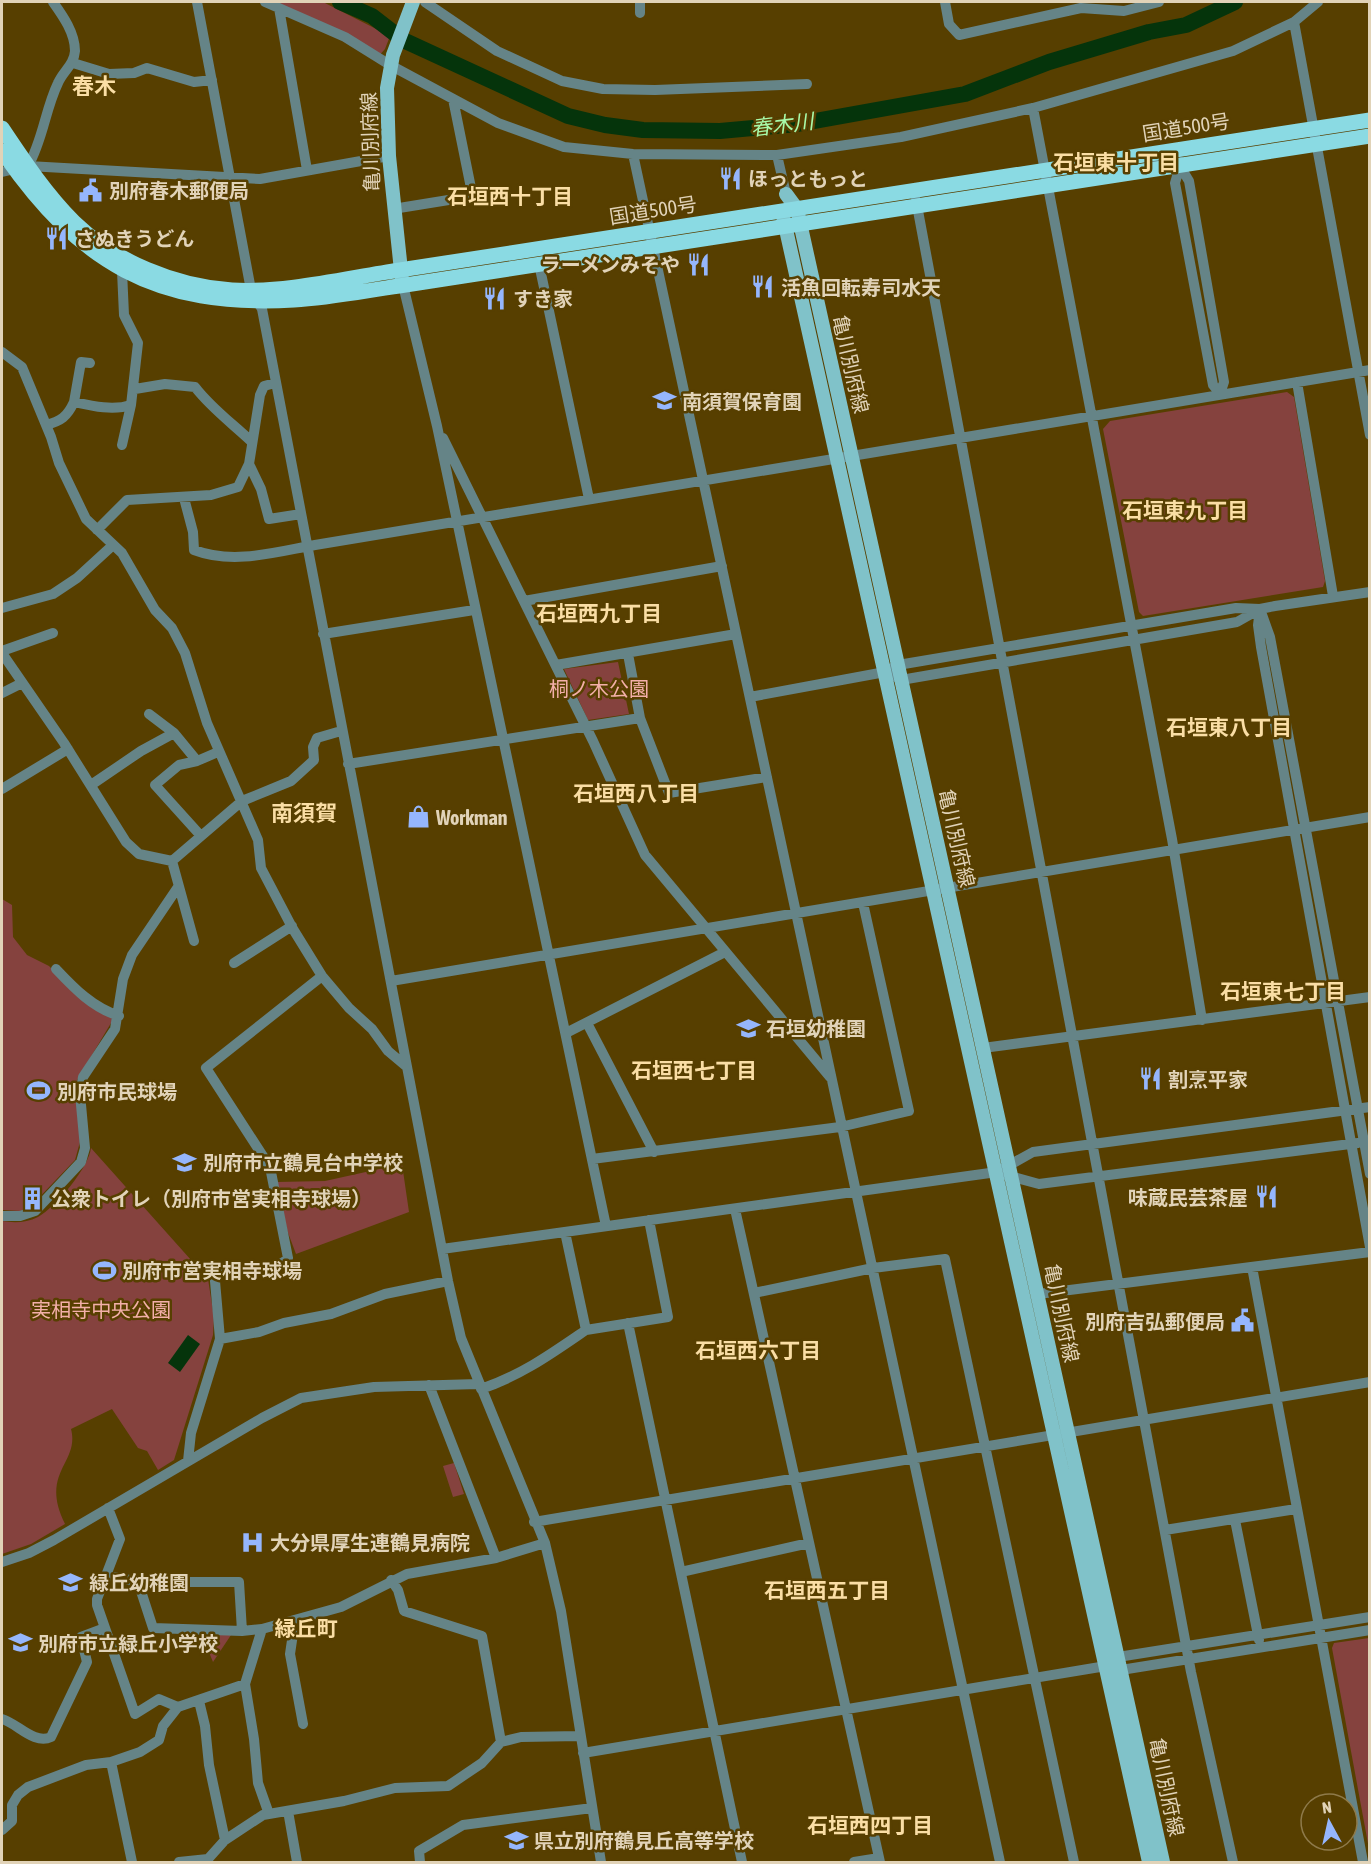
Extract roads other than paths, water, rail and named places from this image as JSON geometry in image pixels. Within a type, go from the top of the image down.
[{"type":"highway","name":"国道500号","points":[[1046,177],[1179,165],[1317,136],[1370,120]]},
{"type":"highway","name":"国道500号","points":[[2,128],[15,169],[76,224],[129,261],[189,283],[296,300],[402,278],[1046,177],[1134,157],[1198,146],[1317,136],[1370,136]]},
{"type":"highway","name":"国道500号","points":[[2,151],[67,231],[122,271],[188,295],[215,300],[254,295]]},
{"type":"highway","name":"国道500号","points":[[402,278],[539,264],[651,239]]},
{"type":"main road","name":"亀川別府線","points":[[402,278],[393,209],[387,88],[391,60],[413,2]]},
{"type":"main road","name":"亀川別府線","points":[[786,194],[844,457],[885,672],[983,1048],[1038,1294],[1061,1433],[1106,1666],[1149,1863]]},
{"type":"main road","name":"亀川別府線","points":[[844,457],[898,665],[997,1173],[1119,1664],[1163,1863]]},
{"type":"street","points":[[15,169],[38,149],[58,83],[73,63],[73,34],[53,2]]},
{"type":"street","points":[[197,2],[254,295],[262,309],[448,1281],[461,1338],[534,1522],[545,1543],[561,1611],[601,1863]]},
{"type":"street","points":[[265,2],[391,60],[453,99],[498,123],[564,147],[633,154],[777,155],[902,137],[1033,108],[1233,51],[1294,22],[1318,2]]},
{"type":"street","points":[[425,2],[497,51],[562,81],[603,89],[655,90],[807,84]]},
{"type":"street","points":[[640,2],[640,13]]},
{"type":"street","points":[[945,2],[949,24],[959,35],[1081,8],[1124,11],[1159,2]]},
{"type":"street","points":[[279,8],[307,170]]},
{"type":"street","points":[[1294,22],[1364,370],[1370,435]]},
{"type":"street","points":[[73,63],[109,74],[134,73],[147,68],[194,82],[212,80]]},
{"type":"street","points":[[393,209],[467,197],[471,188],[453,99]]},
{"type":"street","points":[[1033,108],[1173,851],[1202,1020]]},
{"type":"street","points":[[1179,165],[1187,152],[1198,146]]},
{"type":"street","points":[[633,154],[797,914],[840,1127],[873,1268],[1000,1863]]},
{"type":"street","points":[[777,155],[786,194]]},
{"type":"street","points":[[15,169],[260,179],[389,156]]},
{"type":"street","points":[[1134,157],[1171,160],[1179,165],[1189,181],[1224,382],[1220,394]]},
{"type":"street","points":[[915,198],[1188,1659],[1233,1863]]},
{"type":"street","points":[[539,264],[589,500]]},
{"type":"street","points":[[122,271],[124,315],[138,343],[135,389],[122,445]]},
{"type":"street","points":[[402,278],[437,426],[474,610],[606,1226]]},
{"type":"street","points":[[2,352],[22,367],[59,463],[86,519],[122,553],[155,610],[172,628],[181,644],[193,671],[201,705],[219,752],[258,840],[261,868],[292,926],[322,976],[349,1008],[372,1029],[388,1051],[407,1068]]},
{"type":"street","points":[[46,425],[59,422],[68,414],[74,402],[81,362],[90,363]]},
{"type":"street","points":[[184,498],[193,532],[194,550],[197,552],[222,556],[286,553],[307,546],[1364,370]]},
{"type":"street","points":[[1297,382],[1333,597]]},
{"type":"street","points":[[97,530],[128,500],[184,498],[227,492],[238,487],[249,464],[260,395],[264,386],[275,383]]},
{"type":"street","points":[[135,389],[165,384],[195,387],[220,417],[230,420],[252,442]]},
{"type":"street","points":[[74,402],[94,407],[124,408],[131,405]]},
{"type":"street","points":[[437,426],[556,665],[645,855],[832,1079]]},
{"type":"street","points":[[249,464],[261,489],[269,519],[301,514]]},
{"type":"street","points":[[2,608],[53,594],[77,578],[113,545]]},
{"type":"street","points":[[524,601],[722,566]]},
{"type":"street","points":[[750,697],[885,672],[898,665],[1236,608],[1260,609],[1370,592]]},
{"type":"street","points":[[885,672],[901,680],[1237,622],[1260,609]]},
{"type":"street","points":[[1260,609],[1270,637],[1358,1109],[1367,1142],[1370,1174]]},
{"type":"street","points":[[1260,609],[1259,636],[1292,831],[1370,1247]]},
{"type":"street","points":[[323,634],[474,610]]},
{"type":"street","points":[[52,633],[2,652],[68,749],[126,842],[139,854],[172,861]]},
{"type":"street","points":[[556,665],[736,634]]},
{"type":"street","points":[[628,654],[640,718],[669,793],[767,777]]},
{"type":"street","points":[[2,693],[22,683]]},
{"type":"street","points":[[149,714],[174,733],[197,761]]},
{"type":"street","points":[[348,764],[640,718]]},
{"type":"street","points":[[172,861],[242,801],[291,781],[314,760],[313,747],[317,738],[341,731]]},
{"type":"street","points":[[91,785],[141,751],[174,733]]},
{"type":"street","points":[[2,789],[68,749]]},
{"type":"street","points":[[201,836],[155,785],[178,765],[197,761],[219,752]]},
{"type":"street","points":[[390,981],[1370,818]]},
{"type":"street","points":[[172,861],[194,941]]},
{"type":"street","points":[[2,1216],[20,1216],[35,1211],[81,1162],[85,1148],[80,1094],[83,1077],[115,1029],[123,979],[132,955],[178,887]]},
{"type":"street","points":[[592,1159],[840,1127],[909,1111],[863,903]]},
{"type":"street","points":[[234,963],[292,926]]},
{"type":"street","points":[[566,1033],[725,952]]},
{"type":"street","points":[[56,969],[77,991],[101,1010],[118,1016]]},
{"type":"street","points":[[188,1461],[191,1433],[220,1339],[215,1281],[218,1274],[274,1266],[284,1263],[288,1258],[270,1167],[206,1068],[322,976]]},
{"type":"street","points":[[983,1048],[1370,998]]},
{"type":"street","points":[[587,1023],[654,1152]]},
{"type":"street","points":[[442,1249],[997,1173],[1010,1171],[1033,1152],[1370,1107]]},
{"type":"street","points":[[1010,1171],[1039,1184],[1367,1142]]},
{"type":"street","points":[[735,1209],[879,1860],[854,1863]]},
{"type":"street","points":[[2,1562],[29,1553],[262,1418],[301,1398],[343,1390],[429,1385],[480,1386],[523,1373],[586,1330],[668,1317],[649,1220]]},
{"type":"street","points":[[565,1232],[586,1330]]},
{"type":"street","points":[[1038,1294],[1370,1252]]},
{"type":"street","points":[[754,1293],[873,1268],[945,1259],[1074,1863]]},
{"type":"street","points":[[1252,1267],[1364,1863],[1370,1862]]},
{"type":"street","points":[[220,1339],[331,1314],[385,1294],[448,1281]]},
{"type":"street","points":[[628,1323],[742,1863]]},
{"type":"street","points":[[534,1522],[1370,1382]]},
{"type":"street","points":[[429,1385],[496,1558]]},
{"type":"street","points":[[108,1508],[120,1539],[96,1599],[135,1714],[159,1699],[178,1707]]},
{"type":"street","points":[[1165,1530],[1296,1509]]},
{"type":"street","points":[[1235,1520],[1260,1648]]},
{"type":"street","points":[[138,1582],[153,1628],[242,1631],[262,1629],[341,1606],[407,1574],[496,1558],[545,1543]]},
{"type":"street","points":[[681,1572],[808,1543]]},
{"type":"street","points":[[106,1575],[138,1582],[239,1582],[242,1631]]},
{"type":"street","points":[[391,1580],[398,1590],[404,1611],[482,1636],[501,1742]]},
{"type":"street","points":[[1119,1664],[1186,1646],[1370,1617]]},
{"type":"street","points":[[295,1620],[290,1654],[303,1725]]},
{"type":"street","points":[[2,1719],[32,1736],[46,1739],[51,1737],[87,1662],[81,1637],[105,1628]]},
{"type":"street","points":[[262,1629],[245,1684],[255,1739],[258,1782],[269,1814]]},
{"type":"street","points":[[583,1753],[1106,1666],[1188,1659],[1370,1630]]},
{"type":"street","points":[[2,1830],[12,1821],[12,1805],[18,1795],[28,1787],[86,1765],[111,1762],[140,1752],[159,1740],[163,1725],[178,1707],[245,1684]]},
{"type":"street","points":[[199,1701],[205,1726],[209,1765],[225,1840]]},
{"type":"street","points":[[179,1863],[208,1859],[225,1840],[262,1815],[344,1801],[395,1788],[448,1786],[482,1763],[501,1742],[521,1737],[580,1736]]},
{"type":"street","points":[[111,1762],[132,1863]]},
{"type":"street","points":[[420,1863],[419,1851],[463,1825],[592,1808]]},
{"type":"street","points":[[288,1811],[297,1863]]},
{"type":"waterway","name":"春木川","points":[[340,2],[372,16],[403,40],[568,116],[605,125],[643,130],[720,131],[798,124],[965,94],[1049,62],[1149,32],[1186,25],[1235,2]]},
{"type":"place","name":"ほっともっと","points":[[730,178]]},
{"type":"place","name":"別府春木郵便局","points":[[91,190]]},
{"type":"place","name":"さぬきうどん","points":[[57,238]]},
{"type":"place","name":"ラーメンみそや","points":[[698,264]]},
{"type":"place","name":"活魚回転寿司水天","points":[[763,287]]},
{"type":"place","name":"すき家","points":[[495,298]]},
{"type":"place","name":"南須賀保育園","points":[[664,401]]},
{"type":"place","name":"Workman","points":[[418,817]]},
{"type":"place","name":"石垣幼稚園","points":[[748,1028]]},
{"type":"place","name":"割烹平家","points":[[1150,1079]]},
{"type":"place","name":"別府市民球場","points":[[39,1091]]},
{"type":"place","name":"別府市立鶴見台中学校","points":[[185,1162]]},
{"type":"place","name":"味蔵民芸茶屋","points":[[1266,1197]]},
{"type":"place","name":"公衆トイレ（別府市営実相寺球場）","points":[[33,1198]]},
{"type":"place","name":"別府市営実相寺球場","points":[[104,1270]]},
{"type":"place","name":"別府吉弘郵便局","points":[[1243,1321]]},
{"type":"place","name":"大分県厚生連鶴見病院","points":[[252,1542]]},
{"type":"place","name":"緑丘幼稚園","points":[[71,1582]]},
{"type":"place","name":"別府市立緑丘小学校","points":[[20,1643]]},
{"type":"place","name":"県立別府鶴見丘高等学校","points":[[516,1840]]},
{"type":"district","name":"春木","points":[[94,86]]},
{"type":"district","name":"石垣東十丁目","points":[[1116,162]]},
{"type":"district","name":"石垣西十丁目","points":[[510,196]]},
{"type":"district","name":"石垣東九丁目","points":[[1185,510]]},
{"type":"district","name":"石垣西九丁目","points":[[599,613]]},
{"type":"district","name":"石垣東八丁目","points":[[1229,727]]},
{"type":"district","name":"石垣西八丁目","points":[[636,793]]},
{"type":"district","name":"南須賀","points":[[304,813]]},
{"type":"district","name":"石垣東七丁目","points":[[1283,991]]},
{"type":"district","name":"石垣西七丁目","points":[[694,1070]]},
{"type":"district","name":"石垣西六丁目","points":[[758,1350]]},
{"type":"district","name":"石垣西五丁目","points":[[827,1590]]},
{"type":"district","name":"緑丘町","points":[[306,1628]]},
{"type":"district","name":"石垣西四丁目","points":[[870,1825]]},
{"type":"park label","name":"桐ノ木公園","points":[[599,688]]},
{"type":"park label","name":"実相寺中央公園","points":[[101,1309]]}]
